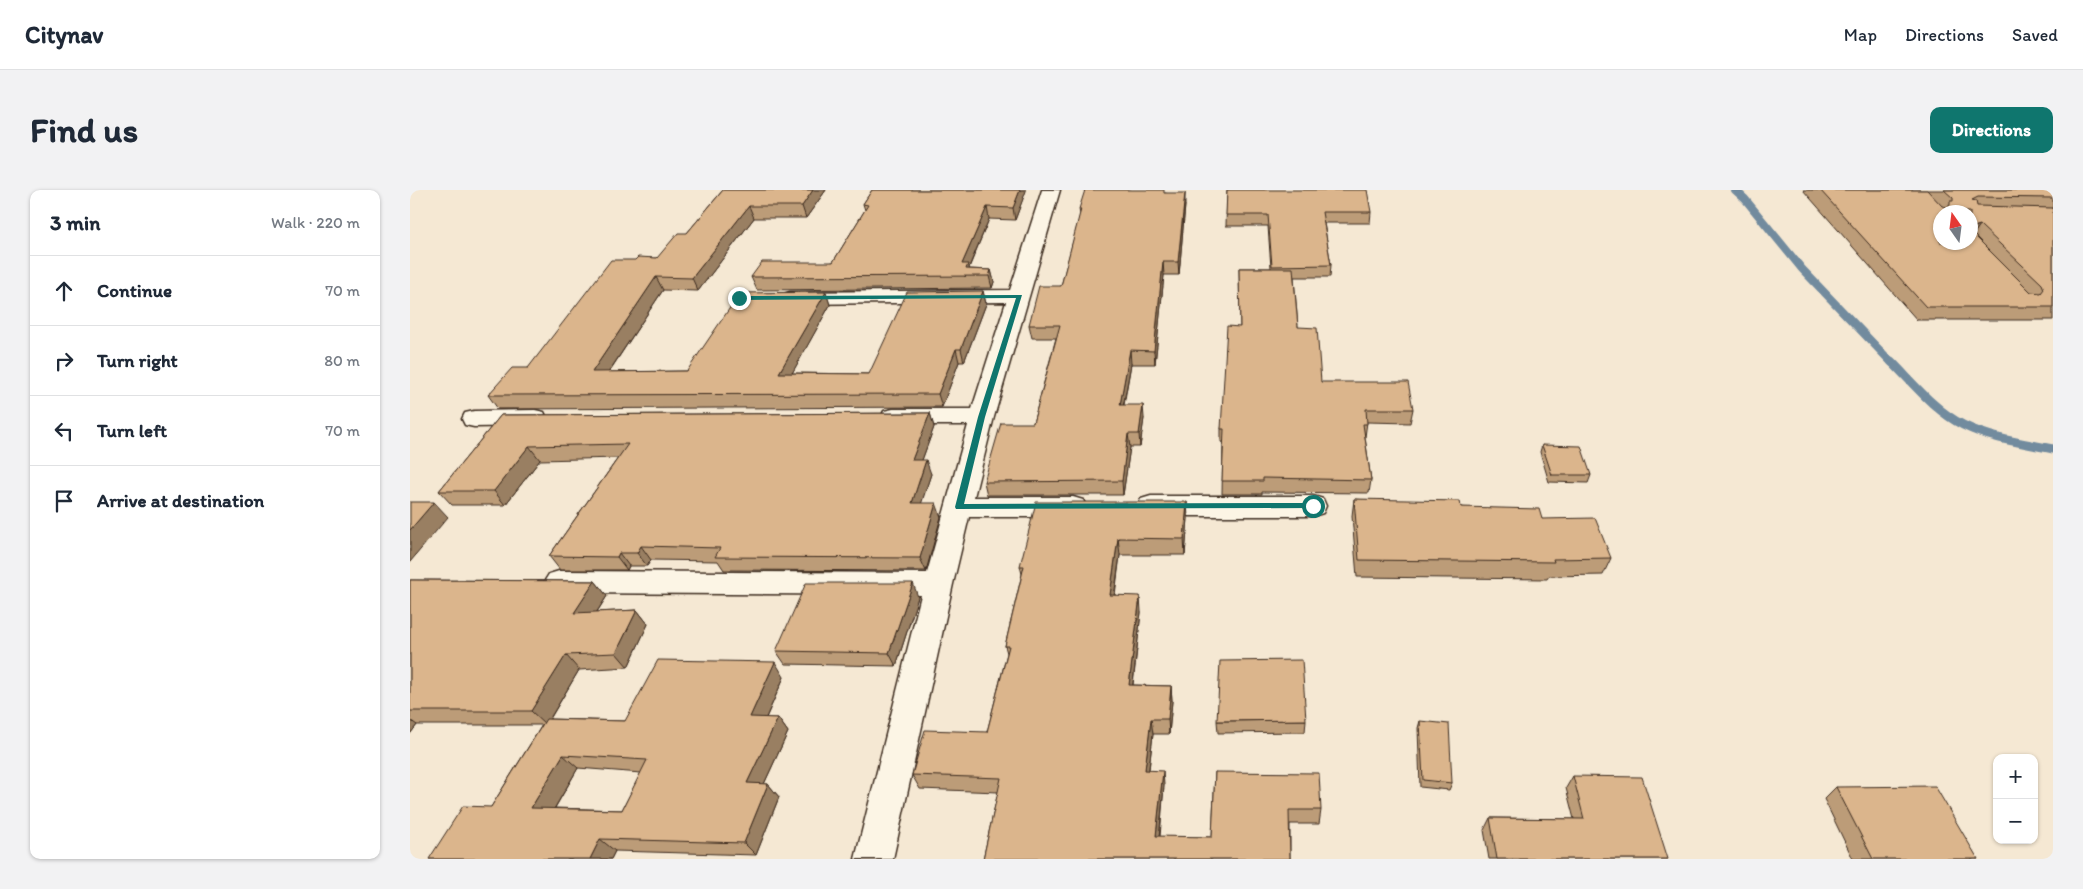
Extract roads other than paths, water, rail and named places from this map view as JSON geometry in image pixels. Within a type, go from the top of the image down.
[{"type":"street","points":[[874,859],[938,584],[982,417],[1051,190]]},
{"type":"street","points":[[768,298],[1019,296]]},
{"type":"street","points":[[872,417],[982,417]]},
{"type":"street","points":[[474,419],[554,418]]},
{"type":"street","points":[[1126,506],[1313,506]]},
{"type":"street","points":[[959,507],[1097,507]]},
{"type":"street","points":[[533,581],[938,584]]},
{"type":"waterway","points":[[1735,190],[1745,199],[1802,269],[1892,363]]},
{"type":"waterway","points":[[1891,361],[1934,404],[1963,425],[1996,437],[2053,449]]}]
